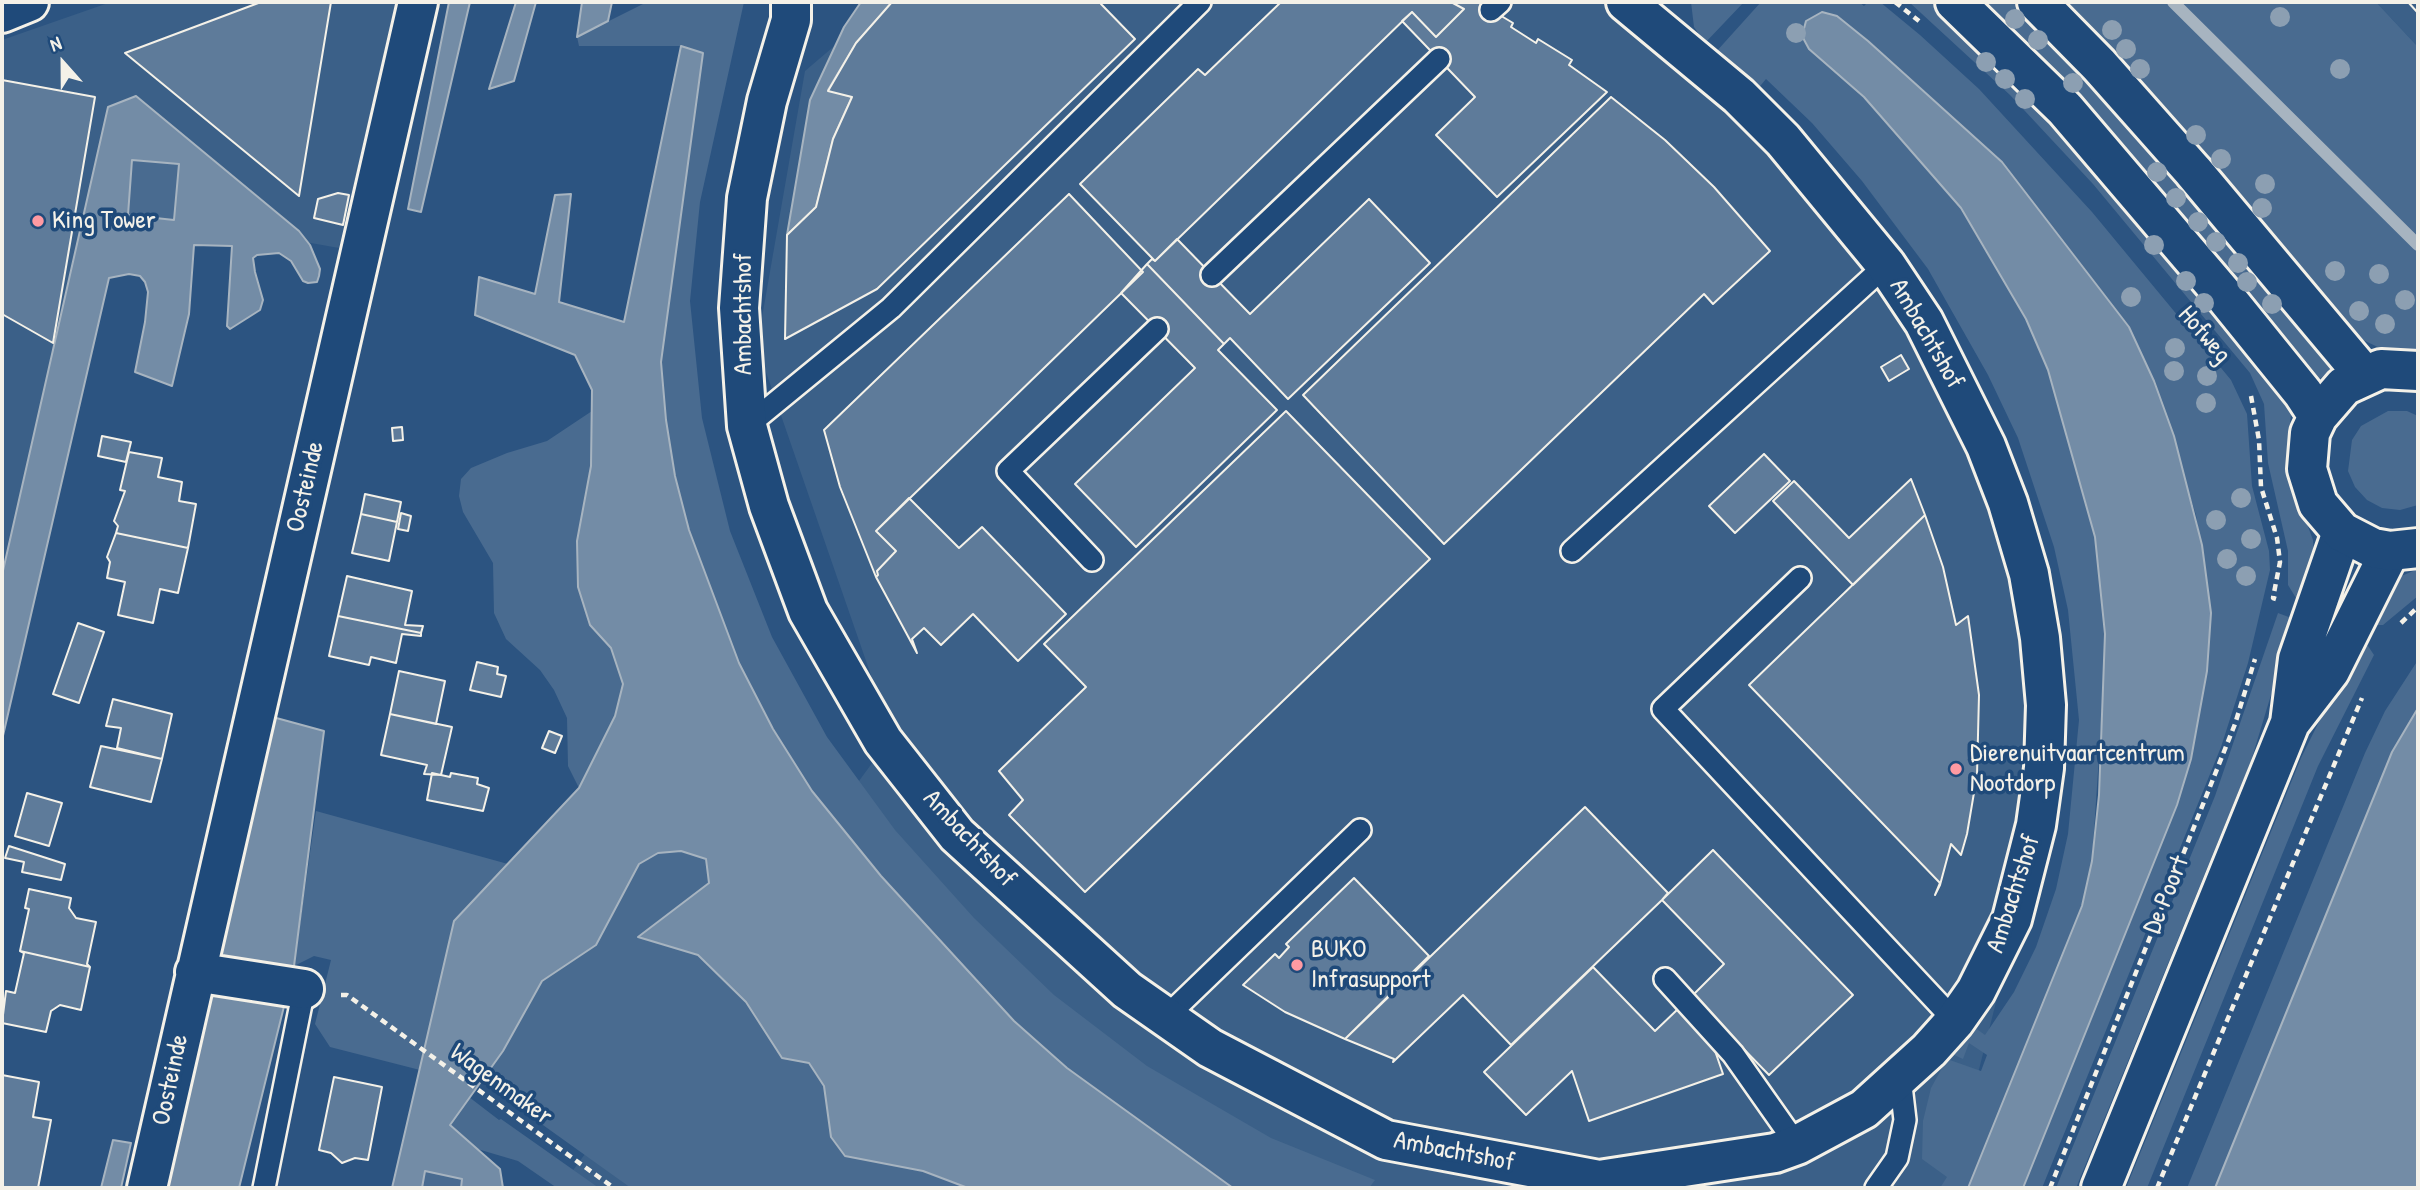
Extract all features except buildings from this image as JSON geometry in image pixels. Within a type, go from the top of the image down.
[{"type":"street","points":[[2,13],[29,2]]},
{"type":"street","name":"Oosteinde","points":[[147,1188],[201,973],[418,2]]},
{"type":"street","name":"Ambachtshof","points":[[797,8],[767,101],[747,198],[739,308],[747,426],[769,506],[808,611],[883,741],[957,835],[1127,990],[1210,1048],[1386,1140],[1599,1180],[1775,1153],[1797,1146],[1864,1109],[1955,1021],[1992,963],[2012,919],[2026,869],[2044,768],[2046,705],[2040,638],[2029,574],[2008,503],[1986,446],[1924,322],[1886,265],[1783,140],[1669,16],[1626,2]]},
{"type":"street","name":"Hofweg","points":[[1955,2],[2082,129],[2227,299],[2303,393],[2318,416]]},
{"type":"street","points":[[2037,2],[2099,65],[2184,161],[2364,375]]},
{"type":"street","points":[[2404,549],[2373,548],[2342,532],[2318,504],[2306,469],[2310,433],[2329,399],[2364,375],[2381,369],[2418,370]]},
{"type":"street","name":"De Poort","points":[[2101,1188],[2290,723],[2298,659],[2342,532]]},
{"type":"street","name":"De Poort","points":[[2290,723],[2330,671],[2404,549]]},
{"type":"street","points":[[201,973],[296,988]]},
{"type":"lane","points":[[747,426],[891,308],[1200,2]]},
{"type":"lane","points":[[1212,275],[1439,59]]},
{"type":"lane","points":[[1572,551],[1886,265]]},
{"type":"lane","points":[[1092,560],[1008,471],[1157,329]]},
{"type":"lane","points":[[1800,578],[1663,709],[1955,1021]]},
{"type":"lane","points":[[1166,1017],[1360,830]]},
{"type":"lane","points":[[1665,979],[1733,1054],[1797,1146]]},
{"type":"lane","points":[[264,1188],[296,988]]},
{"type":"lane","points":[[1876,1188],[1897,1158],[1905,1120],[1899,1077]]},
{"type":"path","points":[[1895,2],[1929,30]]},
{"type":"path","name":"Hofweg","points":[[2248,388],[2256,408],[2261,487],[2277,538],[2280,562],[2273,598]]},
{"type":"path","points":[[2270,610],[2273,598],[2312,617]]},
{"type":"path","points":[[2398,628],[2418,607]]},
{"type":"path","name":"De Poort","points":[[2050,1188],[2235,724],[2258,648]]},
{"type":"path","points":[[2157,1188],[2365,691]]},
{"type":"path","name":"Wagenmaker","points":[[367,1012],[614,1188]]},
{"type":"shaded area","points":[[111,2],[396,2],[339,248],[86,203],[2,577],[2,40]]},
{"type":"shaded area","points":[[449,2],[470,2],[421,212],[408,209]]},
{"type":"shaded area","points":[[516,2],[536,2],[514,81],[489,89]]},
{"type":"shaded area","points":[[582,2],[612,2],[608,21],[577,37]]},
{"type":"shaded area","points":[[647,2],[744,2],[700,202],[690,301],[702,418],[730,531],[772,637],[827,737],[895,830],[974,918],[1054,995],[1147,1066],[1271,1138],[1375,1180],[1369,1188],[1233,1188],[1067,1068],[1014,1021],[881,876],[812,791],[773,729],[739,663],[689,530],[675,476],[666,420],[661,362],[703,53],[681,46],[579,46],[577,37]]},
{"type":"shaded area","points":[[861,2],[893,2],[856,43],[828,90],[852,97],[833,139],[816,207],[787,235],[810,100],[844,27]]},
{"type":"shaded area","points":[[886,2],[1604,2],[1877,231],[2039,533],[2036,844],[1949,1188],[560,1188],[892,736],[757,346],[805,71]]},
{"type":"shaded area","points":[[1691,2],[1744,2],[1705,43],[1694,27]]},
{"type":"shaded area","points":[[1761,2],[1859,2],[1864,6],[1868,2],[1880,2],[1920,35],[1979,89],[2092,212],[2231,380],[2247,414],[2252,486],[2269,551],[2270,570],[2248,663],[2221,747],[2042,1188],[2023,1188],[2177,805],[2191,759],[2207,671],[2211,613],[2196,515],[2154,381],[2129,327],[2002,162],[1868,41],[1809,49],[1864,97],[1918,155],[1961,208],[2026,319],[2048,370],[2095,537],[2105,634],[2092,861],[2082,906],[1968,1188],[1940,1188],[1947,1177],[1922,1159],[1923,1121],[1931,1088],[1947,1059],[1981,1071],[1987,1055],[1969,1043],[1963,1059],[1952,1054],[1974,1027],[1985,1035],[2014,992],[2036,947],[2056,889],[2068,834],[2079,720],[2068,610],[2054,547],[2018,438],[1988,375],[1928,269],[1862,181],[1812,123],[1766,79],[1756,91],[1715,53]]},
{"type":"shaded area","points":[[1909,2],[1935,2],[2022,81],[2286,395],[2291,414],[2287,456],[2290,478],[2313,540],[2314,556],[2303,598],[2296,598],[2288,585],[2288,551],[2268,463],[2264,404],[2250,373],[2093,184],[2010,95]]},
{"type":"shaded area","points":[[1975,2],[2018,2],[2094,77],[2336,365],[2315,383]]},
{"type":"shaded area","points":[[2054,2],[2376,2],[2418,47],[2418,353],[2380,348],[2352,335]]},
{"type":"shaded area","points":[[2376,2],[2418,2],[2418,47]]},
{"type":"shaded area","points":[[1822,12],[1837,16],[1868,41],[2002,162],[2129,327],[2154,381],[2174,436],[2202,545],[2211,613],[2207,671],[2191,759],[2177,805],[2023,1188],[1968,1188],[2082,906],[2092,861],[2099,795],[2105,634],[2095,537],[2048,370],[2026,319],[1961,208],[1864,97],[1809,49],[1802,36],[1806,21]]},
{"type":"shaded area","points":[[681,46],[703,53],[661,362],[666,420],[675,476],[689,530],[739,663],[773,729],[812,791],[881,876],[1014,1021],[1067,1068],[1233,1188],[968,1188],[923,1171],[845,1156],[831,1137],[824,1086],[809,1063],[782,1058],[746,1002],[698,955],[638,937],[709,883],[706,859],[681,851],[658,853],[639,864],[596,945],[542,981],[503,1051],[450,1125],[500,1169],[503,1188],[461,1188],[462,1179],[425,1171],[422,1188],[392,1188],[454,921],[579,788],[615,716],[623,684],[611,648],[590,625],[578,587],[577,541],[591,466],[592,390],[575,355],[475,315],[479,277],[535,294],[555,195],[571,194],[559,302],[624,322]]},
{"type":"shaded area","points":[[136,96],[299,231],[310,245],[320,269],[319,276],[317,282],[308,283],[303,281],[291,261],[279,253],[257,255],[253,258],[263,300],[260,310],[230,329],[227,326],[232,246],[194,245],[189,314],[172,386],[135,372],[145,322],[148,292],[145,282],[140,276],[129,274],[109,278],[2,740],[2,575],[108,107]],"holes":[[[132,160],[179,164],[174,220],[128,215]]]},
{"type":"shaded area","points":[[133,159],[179,164],[174,220],[127,215]]},
{"type":"shaded area","points":[[592,411],[591,466],[577,541],[578,587],[590,625],[611,648],[623,684],[615,716],[579,788],[568,766],[567,718],[554,690],[540,670],[506,639],[494,613],[493,563],[463,512],[459,496],[461,479],[471,468],[547,441]]},
{"type":"shaded area","points":[[2388,411],[2407,411],[2418,416],[2418,505],[2400,510],[2382,508],[2367,500],[2355,487],[2348,471],[2352,440],[2361,426]]},
{"type":"shaded area","points":[[2418,569],[2418,596],[2383,625],[2365,625],[2385,588],[2399,577]]},
{"type":"shaded area","points":[[2278,613],[2294,619],[2251,761],[2076,1188],[2056,1188],[2215,796]]},
{"type":"shaded area","points":[[2358,643],[2368,646],[2374,655],[2318,766],[2147,1188],[2126,1188],[2301,758]]},
{"type":"shaded area","points":[[2418,660],[2418,708],[2392,752],[2215,1188],[2187,1188],[2365,753],[2385,711]]},
{"type":"shaded area","points":[[2418,708],[2418,1188],[2215,1188],[2392,752]]},
{"type":"shaded area","points":[[269,716],[324,731],[294,966],[239,1188],[166,1188]]},
{"type":"shaded area","points":[[316,811],[508,864],[454,921],[420,1070],[330,1047],[315,1024],[331,960],[314,956],[294,966]]},
{"type":"shaded area","points":[[681,851],[707,859],[709,883],[639,937],[698,954],[746,1002],[782,1058],[809,1063],[824,1086],[831,1137],[968,1188],[631,1188],[480,1080],[503,1051],[542,981],[596,945],[639,864],[658,853]]},
{"type":"shaded area","points":[[469,1097],[599,1188],[557,1188],[518,1161],[474,1148],[449,1125]]},
{"type":"shaded area","points":[[113,1140],[131,1143],[121,1188],[101,1188]]},
{"type":"shaded area","points":[[424,1171],[463,1179],[461,1188],[422,1188]]},
{"type":"waterway","points":[[2173,2],[2418,245]]},
{"type":"tram line","points":[[2408,2],[2418,13]]},
{"type":"place","name":"King Tower","points":[[38,221]]},
{"type":"place","name":"Dierenuitvaartcentrum Nootdorp","points":[[1956,769]]},
{"type":"place","name":"BUKO Infrasupport","points":[[1297,965]]}]
